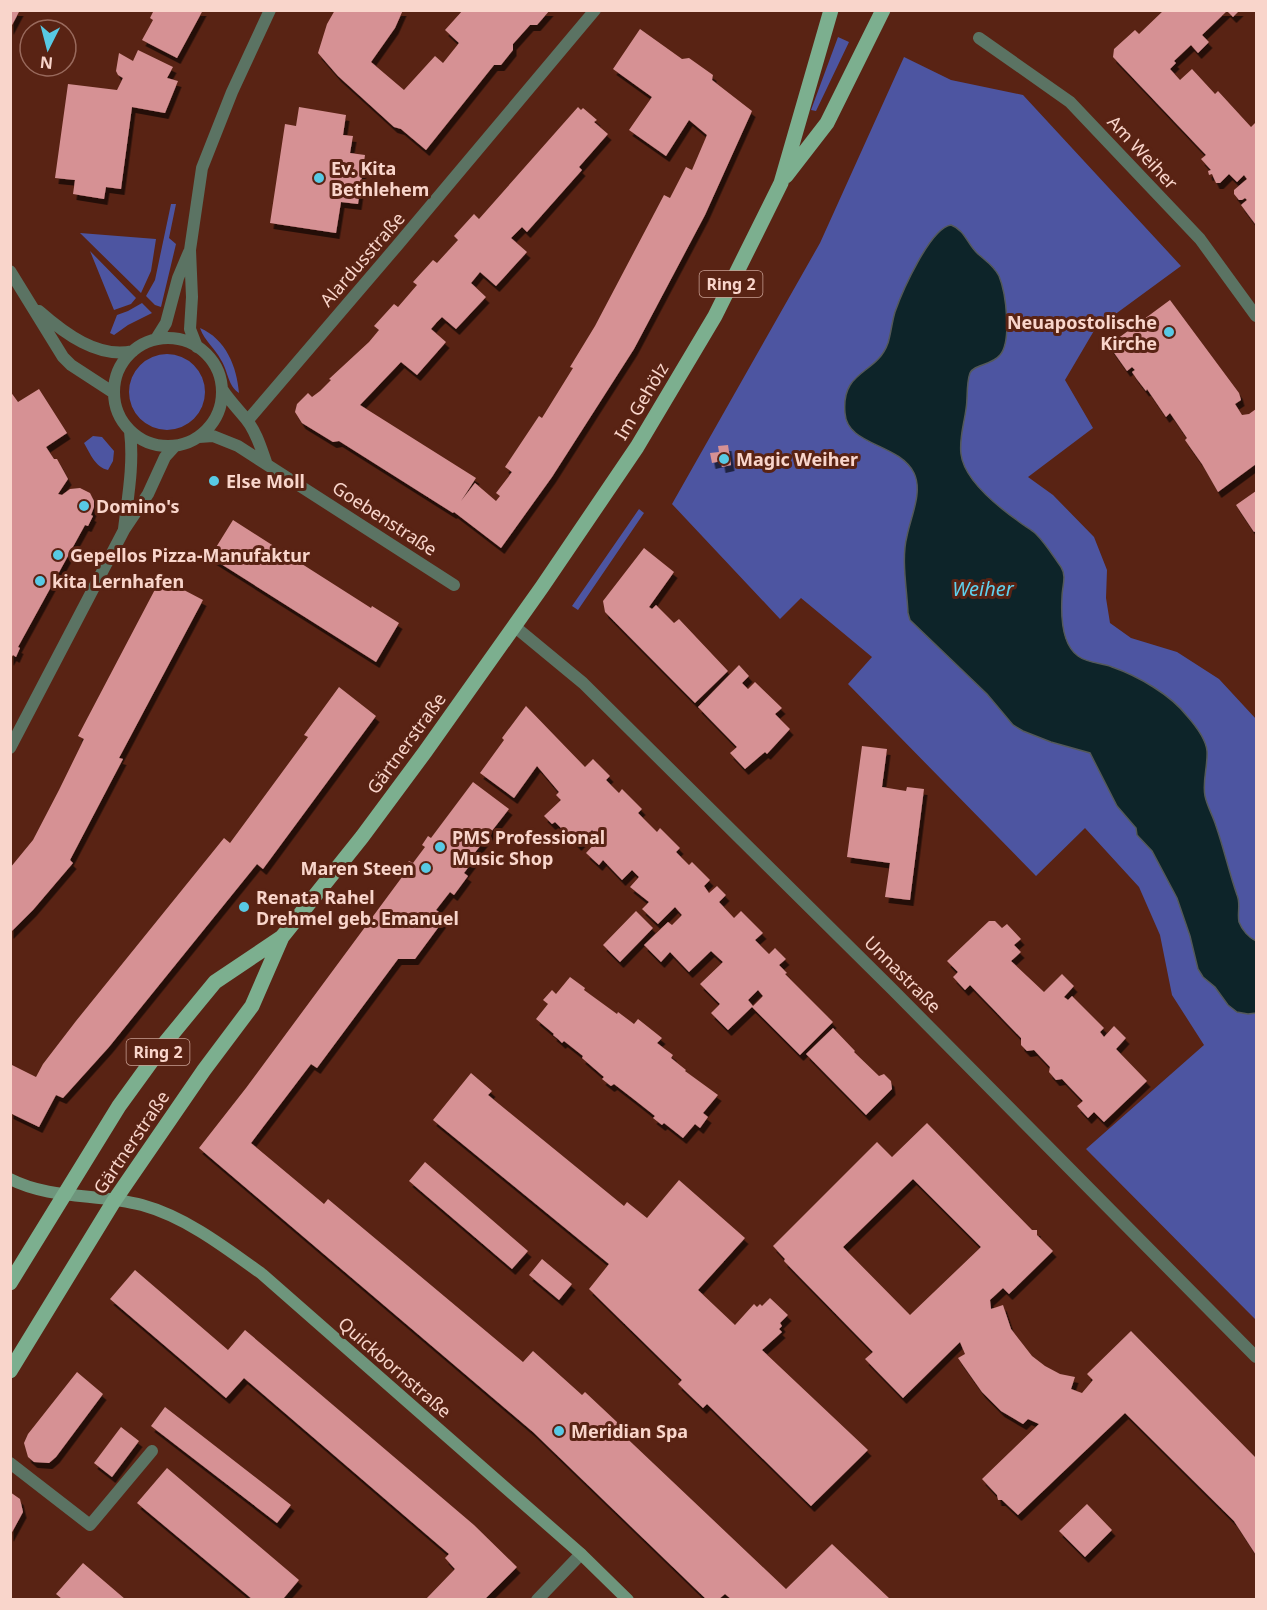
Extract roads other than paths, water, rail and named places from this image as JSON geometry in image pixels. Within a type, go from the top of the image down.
[{"type":"main road","name":"Im Gehölz","points":[[514,626],[638,447],[715,316],[781,183],[831,10]]},
{"type":"main road","name":"Im Gehölz","points":[[781,183],[827,123],[883,10]]},
{"type":"main road","name":"Gärtnerstraße","points":[[10,1371],[114,1201],[204,1070],[252,1006],[282,937],[425,752],[514,626]]},
{"type":"main road","name":"Gärtnerstraße","points":[[10,1283],[135,1081],[215,982],[282,937]]},
{"type":"street","points":[[266,462],[248,420],[233,405],[222,389],[215,366],[197,347],[190,329],[192,297],[190,250],[202,168],[232,92],[270,10]]},
{"type":"street","name":"Alardusstraße","points":[[248,420],[595,10]]},
{"type":"street","name":"Am Weiher","points":[[979,38],[1070,102],[1200,239],[1257,316]]},
{"type":"street","points":[[156,339],[166,323],[178,278],[190,250]]},
{"type":"street","points":[[10,271],[63,357],[71,365],[114,393]]},
{"type":"street","points":[[31,304],[54,324],[82,341],[109,352],[134,351]]},
{"type":"street","points":[[197,347],[177,339],[156,339],[134,351],[119,368],[116,377],[114,393],[116,411],[123,423],[130,431],[150,444],[175,446],[199,437],[212,424],[218,413],[222,389]]},
{"type":"street","points":[[124,530],[131,475],[130,431]]},
{"type":"street","name":"Goebenstraße","points":[[199,437],[213,436],[228,441],[266,462],[454,585]]},
{"type":"street","points":[[10,748],[124,530],[148,494],[165,457],[175,446]]},
{"type":"street","name":"Unnastraße","points":[[514,626],[583,683],[893,990],[1257,1358]]},
{"type":"street","name":"Quickbornstraße","points":[[10,1179],[41,1190],[141,1205],[168,1215],[216,1242],[262,1274],[581,1554],[628,1599]]},
{"type":"street","points":[[10,1463],[90,1525],[152,1451]]},
{"type":"street","points":[[537,1599],[581,1554]]},
{"type":"water","name":"Weiher","points":[[951,225],[960,230],[974,250],[997,272],[1002,284],[1007,317],[1006,339],[1000,355],[970,373],[961,443],[963,464],[983,492],[1036,534],[1063,570],[1063,629],[1072,651],[1090,662],[1122,671],[1153,687],[1180,708],[1202,737],[1207,751],[1204,785],[1206,800],[1238,898],[1239,922],[1246,933],[1256,941],[1256,1013],[1237,1012],[1203,977],[1198,969],[1177,898],[1152,851],[1137,835],[1136,828],[1117,806],[1090,753],[1051,742],[1013,725],[987,694],[910,620],[904,554],[917,496],[914,473],[907,463],[897,456],[855,432],[848,424],[845,399],[848,388],[854,380],[883,353],[899,303],[918,262],[934,237]]},
{"type":"place","name":"Ev. Kita Bethlehem","points":[[319,178]]},
{"type":"place","name":"Neuapostolische Kirche","points":[[1169,332]]},
{"type":"place","name":"Magic Weiher","points":[[724,459]]},
{"type":"place","name":"Else Moll","points":[[214,481]]},
{"type":"place","name":"Domino's","points":[[84,506]]},
{"type":"place","name":"Gepellos Pizza-Manufaktur","points":[[58,555]]},
{"type":"place","name":"kita Lernhafen","points":[[40,581]]},
{"type":"place","name":"PMS Professional Music Shop","points":[[440,847]]},
{"type":"place","name":"Maren Steen","points":[[426,868]]},
{"type":"place","name":"Renata Rahel Drehmel geb. Emanuel","points":[[244,907]]},
{"type":"place","name":"Meridian Spa","points":[[559,1431]]}]
